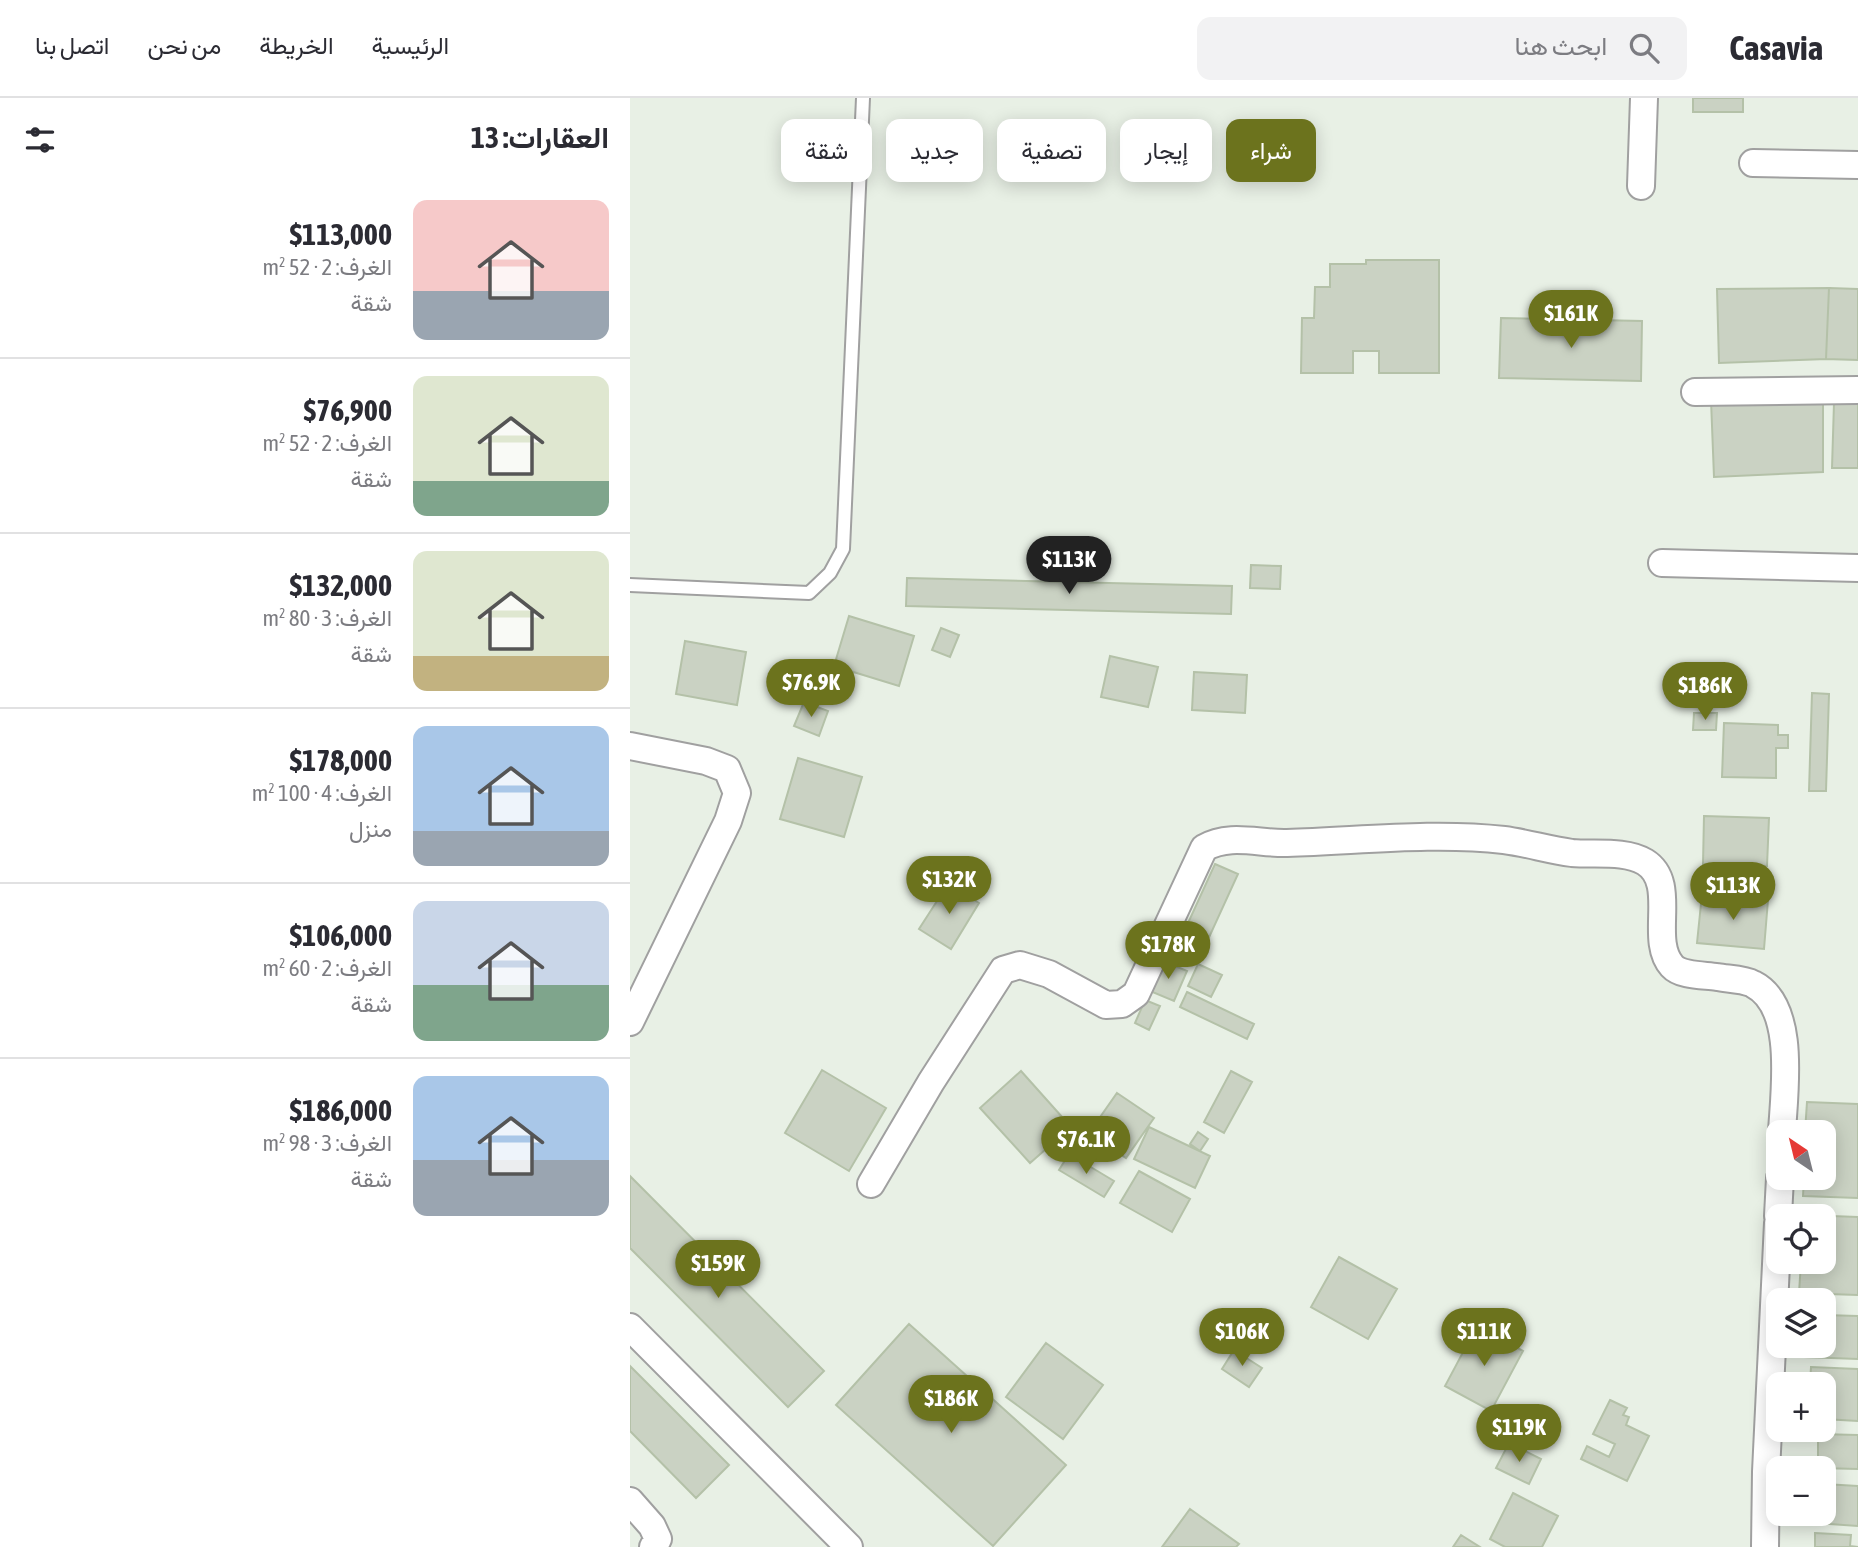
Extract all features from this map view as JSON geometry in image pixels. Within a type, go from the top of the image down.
[{"type":"street","points":[[1640,186],[1644,98]]},
{"type":"street","points":[[1753,163],[1858,165]]},
{"type":"street","points":[[1695,392],[1858,390]]},
{"type":"street","points":[[1662,563],[1858,568]]},
{"type":"street","points":[[630,746],[706,761],[727,769],[737,793],[728,821],[630,1022]]},
{"type":"street","points":[[871,1184],[931,1082],[1003,970],[1020,965],[1049,974],[1105,1005],[1122,1004],[1136,994],[1204,848],[1224,839],[1283,843],[1412,837],[1505,840],[1574,853],[1632,856],[1647,863],[1657,875],[1660,887],[1663,950],[1672,966],[1682,972],[1752,982],[1763,990],[1774,1006],[1783,1027],[1785,1073],[1783,1120]]},
{"type":"street","points":[[1765,1547],[1776,1274]]},
{"type":"street","points":[[630,1327],[849,1547]]},
{"type":"street","points":[[630,1501],[652,1526],[658,1539],[653,1547]]},
{"type":"lane","points":[[630,585],[809,593],[830,573],[843,550],[863,98]]},
{"type":"building","points":[[1693,98],[1743,98],[1743,112],[1693,112]]},
{"type":"building","points":[[1366,260],[1439,260],[1439,373],[1379,373],[1379,351],[1353,351],[1353,373],[1301,373],[1302,318],[1314,318],[1315,287],[1330,287],[1330,264],[1366,264]]},
{"type":"building","points":[[1829,288],[1826,359],[1719,363],[1717,289]]},
{"type":"building","points":[[1829,288],[1858,289],[1858,360],[1826,359]]},
{"type":"building","points":[[1501,318],[1642,321],[1641,381],[1499,378]]},
{"type":"building","points":[[1711,400],[1823,400],[1823,472],[1714,477]]},
{"type":"building","points":[[1858,402],[1858,468],[1832,468],[1834,403]]},
{"type":"building","points":[[1251,565],[1281,566],[1280,589],[1250,588]]},
{"type":"building","points":[[907,578],[1232,586],[1231,614],[906,606]]},
{"type":"building","points":[[849,616],[914,636],[899,686],[834,666]]},
{"type":"building","points":[[941,628],[959,635],[950,657],[932,650]]},
{"type":"building","points":[[685,641],[746,652],[737,705],[676,694]]},
{"type":"building","points":[[1110,656],[1158,667],[1148,707],[1101,697]]},
{"type":"building","points":[[1194,672],[1247,675],[1245,713],[1192,710]]},
{"type":"building","points":[[1812,693],[1829,694],[1826,791],[1809,791]]},
{"type":"building","points":[[804,702],[828,711],[819,736],[794,726]]},
{"type":"building","points":[[1694,713],[1717,713],[1716,730],[1693,730]]},
{"type":"building","points":[[1724,723],[1778,725],[1778,735],[1788,735],[1788,748],[1776,748],[1776,778],[1722,777]]},
{"type":"building","points":[[798,758],[862,777],[844,837],[780,819]]},
{"type":"building","points":[[1704,816],[1769,818],[1767,866],[1703,864]]},
{"type":"building","points":[[1215,864],[1238,874],[1206,944],[1183,934]]},
{"type":"building","points":[[948,884],[979,903],[951,949],[919,929]]},
{"type":"building","points":[[1702,894],[1768,900],[1764,949],[1697,943]]},
{"type":"building","points":[[1163,961],[1187,971],[1174,1001],[1150,991]]},
{"type":"building","points":[[1198,964],[1222,975],[1211,997],[1188,986]]},
{"type":"building","points":[[1187,992],[1254,1024],[1247,1039],[1180,1007]]},
{"type":"building","points":[[1145,1000],[1160,1006],[1149,1030],[1135,1023]]},
{"type":"building","points":[[822,1070],[886,1108],[849,1171],[785,1133]]},
{"type":"building","points":[[1021,1071],[1071,1127],[1030,1163],[980,1108]]},
{"type":"building","points":[[1231,1071],[1252,1082],[1224,1133],[1204,1122]]},
{"type":"building","points":[[1117,1093],[1154,1118],[1126,1158],[1089,1133]]},
{"type":"building","points":[[1807,1102],[1858,1104],[1858,1198],[1803,1196],[1803,1190],[1836,1190],[1836,1120],[1806,1120]]},
{"type":"building","points":[[1149,1127],[1210,1156],[1195,1188],[1134,1159]]},
{"type":"building","points":[[1198,1132],[1208,1139],[1200,1151],[1190,1144]]},
{"type":"building","points":[[1069,1154],[1114,1181],[1104,1197],[1059,1170]]},
{"type":"building","points":[[1139,1171],[1190,1199],[1172,1232],[1120,1203]]},
{"type":"building","points":[[630,1176],[824,1371],[788,1407],[630,1248]]},
{"type":"building","points":[[1836,1216],[1858,1217],[1858,1295],[1836,1294],[1836,1288],[1799,1288],[1800,1274],[1836,1274]]},
{"type":"building","points":[[1339,1257],[1397,1289],[1368,1339],[1311,1307]]},
{"type":"building","points":[[1836,1315],[1858,1316],[1858,1359],[1832,1358],[1836,1358]]},
{"type":"building","points":[[909,1324],[1066,1465],[993,1546],[836,1405]]},
{"type":"building","points":[[1477,1326],[1523,1351],[1491,1411],[1445,1386]]},
{"type":"building","points":[[1046,1343],[1103,1385],[1063,1439],[1006,1397]]},
{"type":"building","points":[[1234,1350],[1262,1368],[1249,1387],[1222,1369]]},
{"type":"building","points":[[630,1366],[729,1465],[696,1498],[630,1431]]},
{"type":"building","points":[[1811,1367],[1858,1369],[1858,1421],[1836,1420],[1836,1372],[1811,1372]]},
{"type":"building","points":[[1610,1400],[1627,1408],[1623,1415],[1629,1417],[1626,1425],[1649,1436],[1627,1481],[1581,1459],[1587,1446],[1609,1457],[1615,1444],[1593,1434]]},
{"type":"building","points":[[1836,1434],[1858,1435],[1858,1469],[1836,1468],[1836,1456],[1818,1456],[1818,1442],[1836,1442]]},
{"type":"building","points":[[1509,1443],[1541,1459],[1529,1484],[1496,1468]]},
{"type":"building","points":[[1836,1485],[1858,1486],[1858,1526],[1836,1524]]},
{"type":"building","points":[[1513,1493],[1558,1516],[1542,1547],[1505,1547],[1490,1539]]},
{"type":"building","points":[[1190,1509],[1239,1544],[1236,1547],[1162,1547]]},
{"type":"building","points":[[1815,1533],[1851,1535],[1850,1546],[1858,1547],[1815,1547]]},
{"type":"building","points":[[1461,1535],[1480,1547],[1453,1547]]}]
